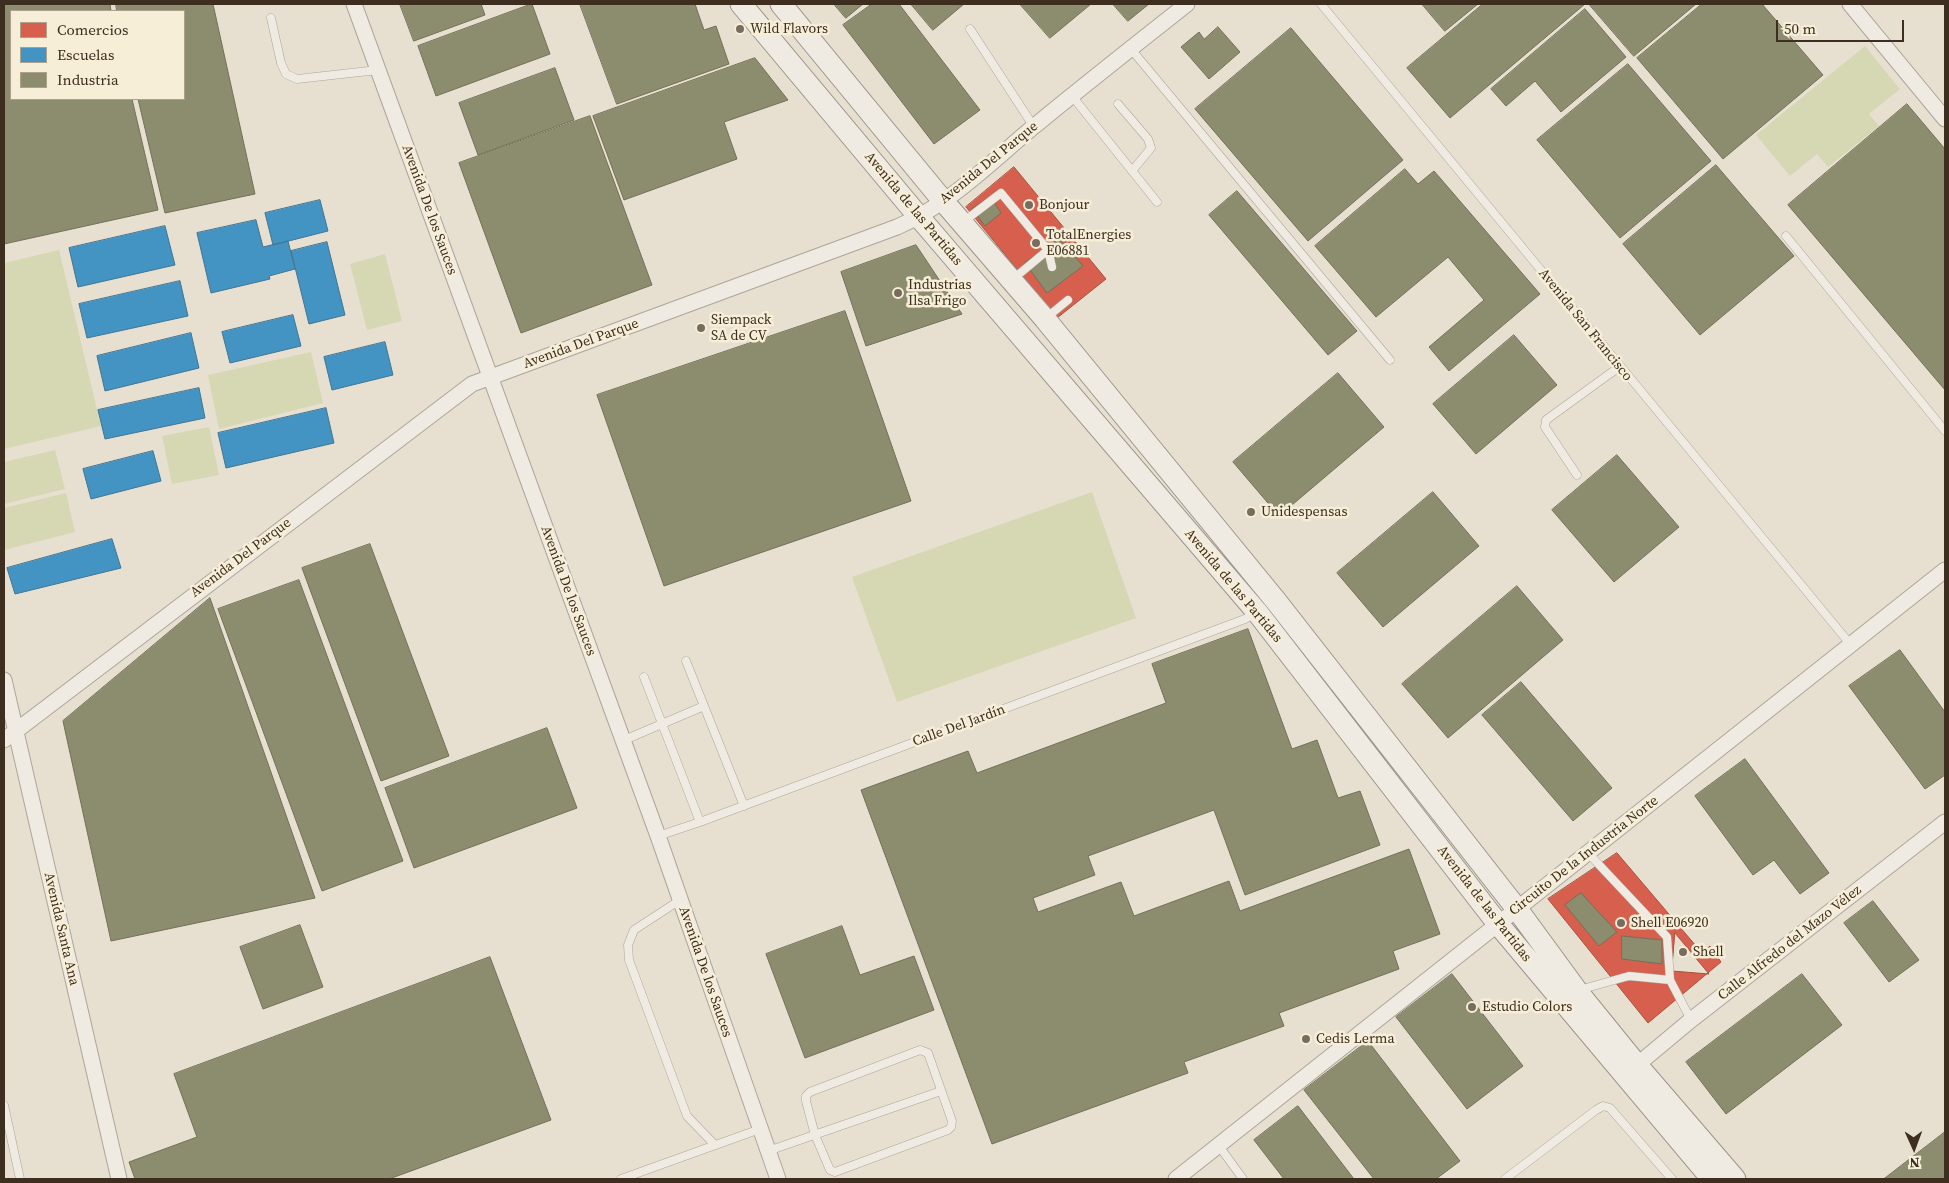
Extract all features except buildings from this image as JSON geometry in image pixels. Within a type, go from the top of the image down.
[{"type":"main road","name":"Avenida de las Partidas","points":[[741,4],[919,217],[1257,612],[1498,924],[1712,1179]]},
{"type":"main road","name":"Avenida de las Partidas","points":[[781,4],[944,202],[964,222],[1045,319],[1276,601],[1517,909],[1636,1065],[1734,1179]]},
{"type":"street","name":"Avenida De los Sauces","points":[[354,4],[658,836],[778,1179]]},
{"type":"street","name":"Avenida Del Parque","points":[[9,735],[472,384],[897,227],[919,217],[944,202],[1034,126],[1187,4]]},
{"type":"street","points":[[1850,4],[1945,119]]},
{"type":"street","name":"Circuito De la Industria Norte","points":[[1176,1179],[1945,570]]},
{"type":"street","name":"Avenida Santa Ana","points":[[4,680],[9,735],[119,1179]]},
{"type":"street","name":"Calle Alfredo del Mazo Vélez","points":[[1636,1065],[1945,822]]},
{"type":"lane","name":"Avenida San Francisco","points":[[1321,4],[1851,645]]},
{"type":"lane","points":[[271,18],[281,63],[286,74],[297,79],[378,70]]},
{"type":"lane","points":[[970,29],[1034,126]]},
{"type":"lane","points":[[1131,49],[1390,360]]},
{"type":"lane","points":[[1072,96],[1157,202]]},
{"type":"lane","points":[[1118,104],[1148,139],[1151,148],[1132,171]]},
{"type":"lane","points":[[964,222],[1001,193],[1048,250],[1052,267]]},
{"type":"lane","points":[[1786,236],[1945,431]]},
{"type":"lane","points":[[1011,280],[1048,250]]},
{"type":"lane","points":[[1045,319],[1068,300]]},
{"type":"lane","points":[[1577,476],[1545,427],[1546,420],[1619,366]]},
{"type":"lane","name":"Calle Del Jardín","points":[[658,836],[744,806],[1245,619],[1257,612]]},
{"type":"lane","points":[[686,661],[744,806]]},
{"type":"lane","points":[[644,677],[700,822]]},
{"type":"lane","points":[[622,741],[704,706]]},
{"type":"lane","points":[[1588,853],[1667,937],[1670,980],[1692,1020]]},
{"type":"lane","points":[[680,900],[634,930],[628,945],[629,960],[687,1116],[715,1145]]},
{"type":"lane","points":[[1577,990],[1629,976],[1670,980]]},
{"type":"lane","points":[[920,1050],[928,1053],[952,1121],[951,1127],[948,1130],[835,1172],[827,1166],[815,1135],[806,1101],[806,1096],[810,1092],[920,1050]]},
{"type":"lane","points":[[768,1151],[941,1092]]},
{"type":"lane","points":[[4,1105],[20,1179]]},
{"type":"lane","points":[[1504,1179],[1603,1106],[1610,1108],[1672,1179]]},
{"type":"lane","points":[[621,1179],[760,1129]]},
{"type":"lane","points":[[1219,1146],[1243,1179]]},
{"type":"green space","points":[[1865,46],[1900,89],[1869,114],[1879,126],[1828,167],[1817,154],[1790,176],[1756,135]]},
{"type":"green space","points":[[59,250],[101,426],[4,449],[4,263]]},
{"type":"green space","points":[[385,254],[402,321],[367,330],[350,264]]},
{"type":"green space","points":[[311,352],[323,403],[219,429],[208,375]]},
{"type":"green space","points":[[209,427],[219,475],[172,484],[162,436]]},
{"type":"green space","points":[[55,450],[65,489],[4,504],[4,462]]},
{"type":"green space","points":[[1092,492],[1136,618],[897,702],[852,577]]},
{"type":"green space","points":[[66,493],[75,532],[4,550],[4,508]]},
{"type":"place","name":"Wild Flavors","points":[[740,29]]},
{"type":"place","name":"Bonjour","points":[[1029,205]]},
{"type":"place","name":"TotalEnergies E06881","points":[[1036,243]]},
{"type":"place","name":"Industrias Ilsa Frigo","points":[[898,293]]},
{"type":"place","name":"Siempack SA de CV","points":[[701,328]]},
{"type":"place","name":"Unidespensas","points":[[1251,512]]},
{"type":"place","name":"Shell E06920","points":[[1621,923]]},
{"type":"place","name":"Shell","points":[[1683,952]]},
{"type":"place","name":"Estudio Colors","points":[[1472,1007]]},
{"type":"place","name":"Cedis Lerma","points":[[1306,1039]]}]
